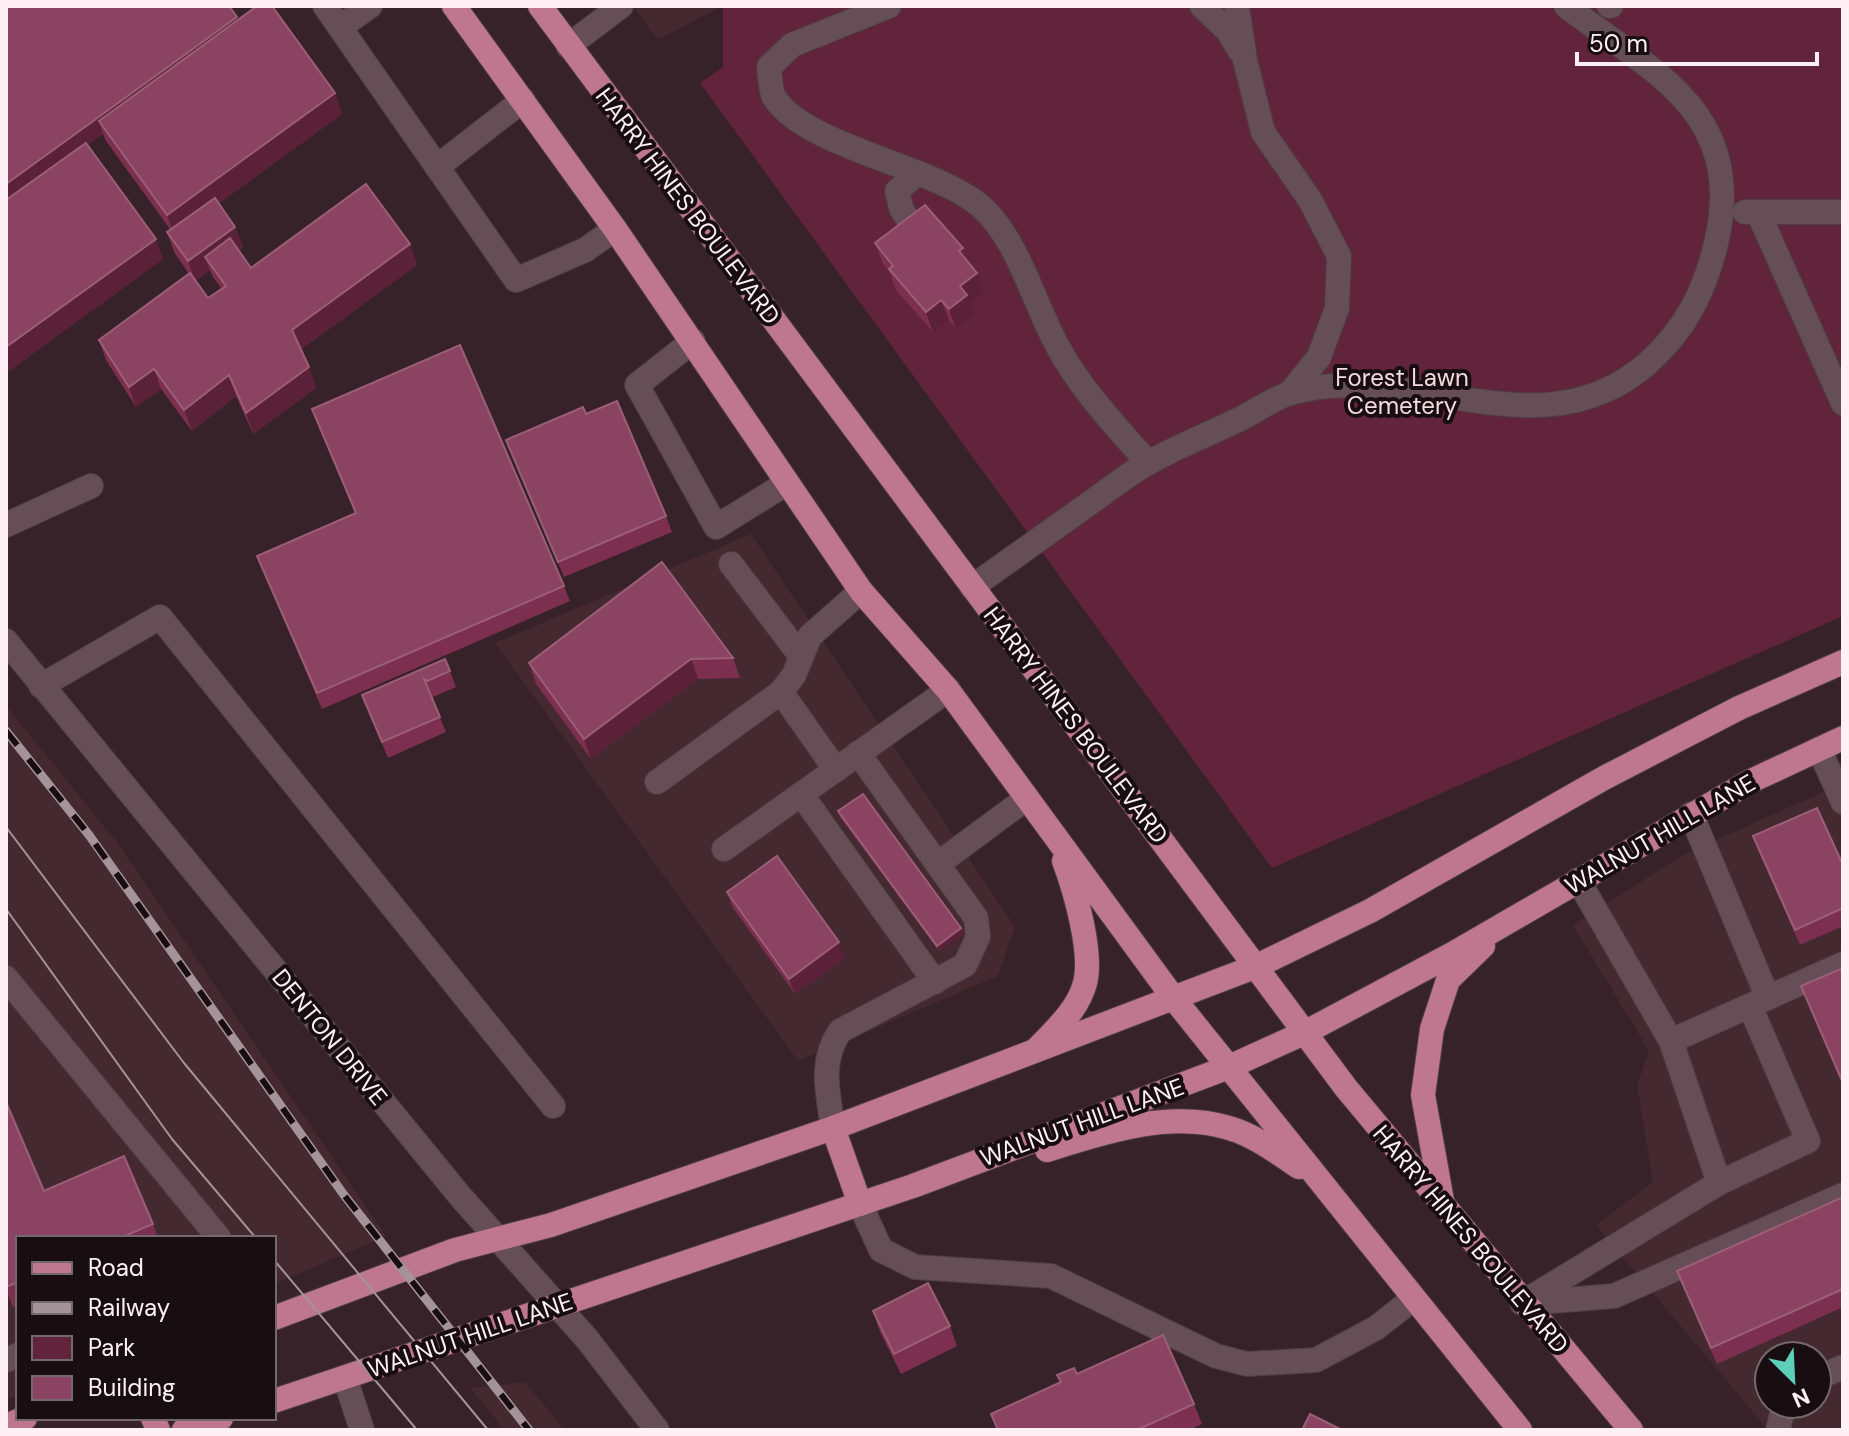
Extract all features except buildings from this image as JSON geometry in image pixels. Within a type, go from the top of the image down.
[{"type":"main road","points":[[454,6],[693,341],[861,591],[948,690],[1175,1000],[1520,1430]]},
{"type":"main road","name":"HARRY HINES BOULEVARD","points":[[540,6],[1346,1088],[1522,1303],[1631,1430]]},
{"type":"main road","points":[[277,1312],[455,1250],[551,1225],[833,1128],[1175,1000],[1257,966],[1370,911],[1604,778],[1739,708],[1843,662]]},
{"type":"main road","name":"WALNUT HILL LANE","points":[[276,1400],[913,1186],[1229,1067],[1306,1032],[1514,917],[1691,814],[1843,738]]},
{"type":"main road","points":[[1033,1054],[1071,1011],[1085,982],[1083,941],[1073,884],[1052,833]]},
{"type":"main road","points":[[1443,1208],[1423,1095],[1432,1029],[1448,980],[1514,917]]},
{"type":"main road","points":[[913,1186],[1006,1163],[1093,1136],[1190,1119],[1230,1128],[1269,1147],[1316,1178]]},
{"type":"main road","points":[[833,1128],[860,1204]]},
{"type":"main road","points":[[184,1430],[215,1420]]},
{"type":"street","points":[[325,6],[516,280],[585,250],[615,229]]},
{"type":"street","points":[[340,27],[370,6]]},
{"type":"street","points":[[568,46],[621,6]]},
{"type":"street","points":[[889,6],[792,45],[769,67],[773,95],[794,119],[918,173],[978,204],[1001,231],[1057,346],[1080,383],[1148,463]]},
{"type":"street","points":[[1202,6],[1228,31],[1245,60]]},
{"type":"street","points":[[1237,6],[1245,60],[1263,132],[1310,200],[1339,256],[1337,308],[1319,357],[1290,393]]},
{"type":"street","points":[[972,587],[1148,463],[1290,393],[1338,386],[1534,407],[1581,401],[1626,382],[1672,342],[1699,299],[1723,212],[1720,162],[1709,134],[1685,97],[1648,64],[1566,6]]},
{"type":"street","points":[[437,167],[523,100]]},
{"type":"street","points":[[914,230],[901,208],[897,191],[918,173]]},
{"type":"street","points":[[1723,212],[1843,212]]},
{"type":"street","points":[[1758,212],[1843,403]]},
{"type":"street","points":[[693,341],[637,385],[716,527],[787,483]]},
{"type":"street","points":[[6,525],[91,486]]},
{"type":"street","points":[[731,564],[800,655]]},
{"type":"street","points":[[657,782],[781,692],[794,675],[800,655],[820,625],[861,591]]},
{"type":"street","points":[[41,686],[105,652],[160,617],[553,1106]]},
{"type":"street","name":"DENTON DRIVE","points":[[6,641],[497,1239],[557,1305],[657,1430]]},
{"type":"street","points":[[724,849],[948,690]]},
{"type":"street","points":[[781,692],[836,770]]},
{"type":"street","points":[[1819,749],[1843,802]]},
{"type":"street","points":[[833,1128],[826,1083],[828,1049],[840,1031],[965,965],[978,937],[976,918],[858,753]]},
{"type":"street","points":[[801,794],[935,982]]},
{"type":"street","points":[[939,863],[1027,798]]},
{"type":"street","points":[[1522,1303],[1719,1183],[1808,1141],[1691,814]]},
{"type":"street","points":[[1578,880],[1671,1041],[1719,1183]]},
{"type":"street","points":[[1671,1041],[1843,964]]},
{"type":"street","points":[[6,978],[217,1236]]},
{"type":"street","points":[[1522,1303],[1614,1296],[1843,1195]]},
{"type":"street","points":[[860,1204],[881,1250],[915,1267],[1051,1276],[1216,1356],[1247,1364],[1316,1360],[1376,1328],[1413,1299]]},
{"type":"street","points":[[345,1378],[362,1430]]},
{"type":"shaded area","points":[[633,6],[722,6],[658,40]]},
{"type":"shaded area","points":[[751,534],[1015,927],[998,976],[798,1061],[495,643]]},
{"type":"shaded area","points":[[6,706],[117,842],[386,1236],[276,1283],[276,1236],[16,1236],[16,1395],[6,1400]]},
{"type":"shaded area","points":[[1843,783],[1843,1430],[1768,1430],[1760,1420],[1833,1420],[1833,1340],[1753,1340],[1753,1412],[1596,1225],[1653,1182],[1637,1085],[1649,1051],[1573,925],[1683,855]]},
{"type":"shaded area","points":[[525,1382],[565,1430],[505,1430],[470,1388]]},
{"type":"green space","name":"Forest Lawn Cemetery","points":[[723,6],[1843,6],[1843,616],[1272,868],[700,83],[723,67]]},
{"type":"tram line","points":[[6,827],[184,1063],[488,1430]]},
{"type":"tram line","points":[[6,909],[172,1139],[254,1236]]},
{"type":"tram line","points":[[276,1262],[417,1430]]},
{"type":"railway","points":[[6,731],[89,835],[344,1195],[529,1430]]}]
